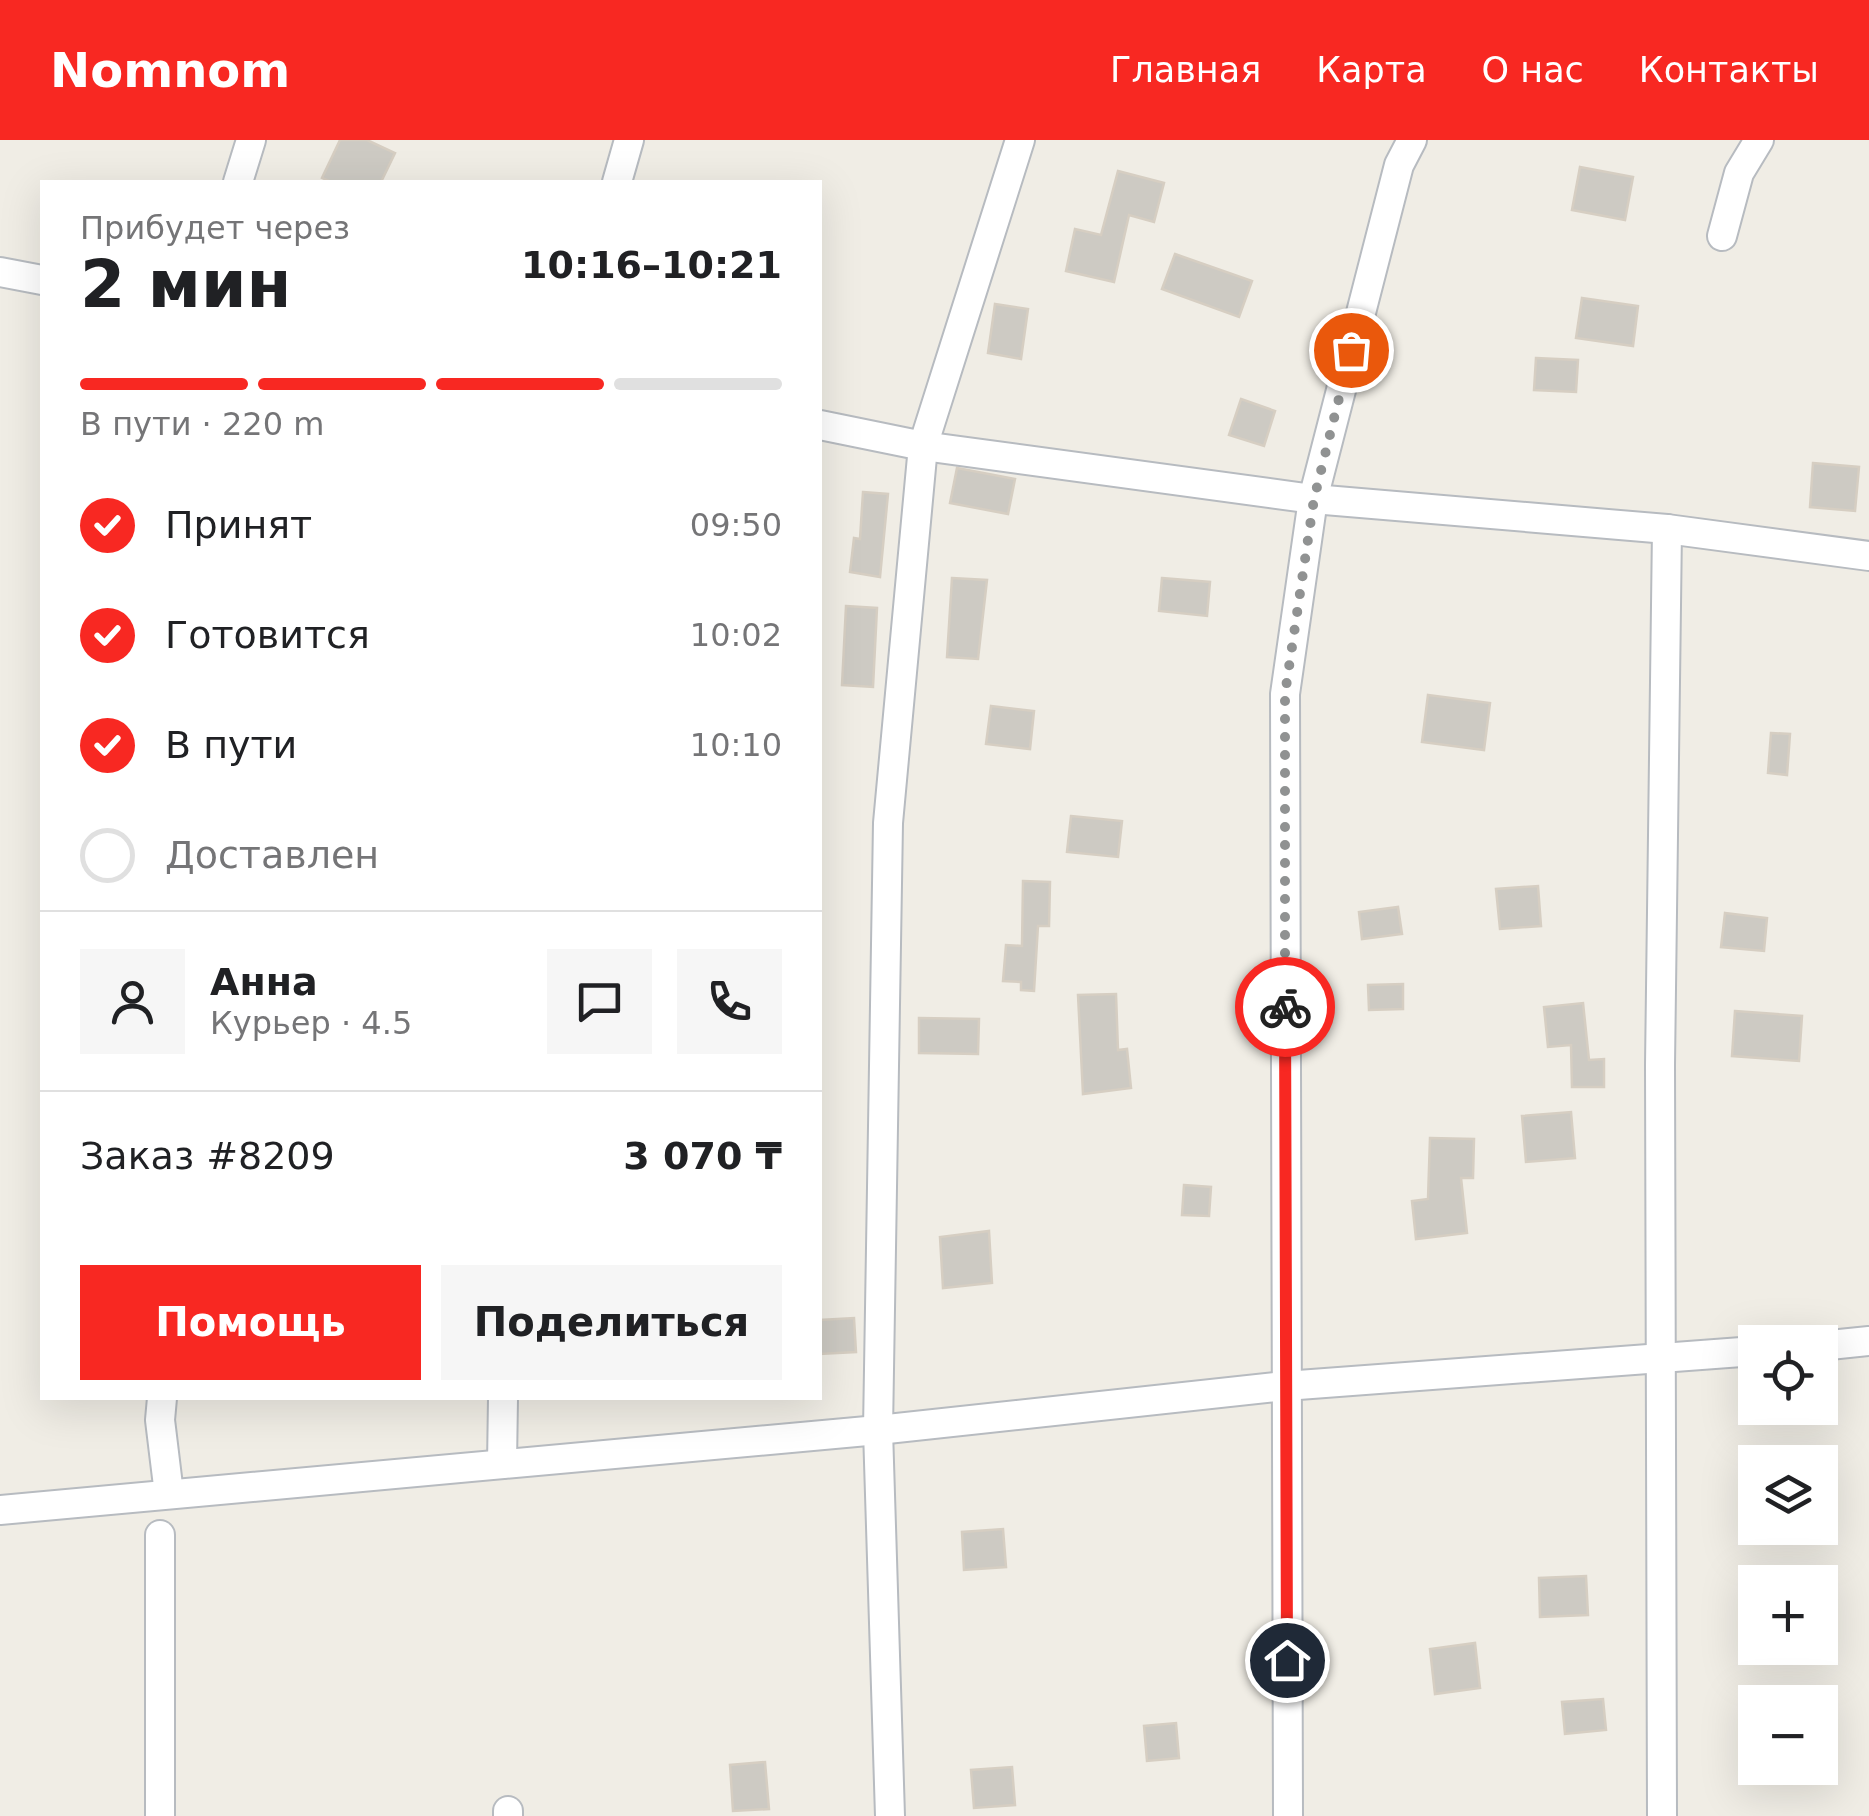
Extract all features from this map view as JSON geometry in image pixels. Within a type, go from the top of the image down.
[{"type":"street","points":[[239,180],[252,140]]},
{"type":"street","points":[[618,180],[629,140]]},
{"type":"street","points":[[890,1816],[878,1430],[888,823],[923,446],[1020,140]]},
{"type":"street","points":[[1288,1816],[1285,694],[1314,499],[1399,165],[1412,140]]},
{"type":"street","points":[[1722,236],[1739,173],[1760,140]]},
{"type":"street","points":[[0,272],[40,280]]},
{"type":"street","points":[[822,425],[923,446],[1314,499],[1667,528],[1869,556]]},
{"type":"street","points":[[1662,1816],[1660,1360],[1667,528]]},
{"type":"street","points":[[1838,1344],[1869,1341]]},
{"type":"street","points":[[0,1510],[878,1430],[1285,1386],[1738,1353]]},
{"type":"street","points":[[162,1400],[160,1420],[168,1494]]},
{"type":"street","points":[[502,1400],[502,1464]]},
{"type":"street","points":[[160,1535],[160,1816]]},
{"type":"building","points":[[340,140],[367,140],[395,153],[382,180],[322,178]]},
{"type":"building","points":[[1580,167],[1633,177],[1625,220],[1572,210]]},
{"type":"building","points":[[1118,171],[1164,183],[1154,222],[1129,215],[1114,282],[1066,271],[1075,229],[1101,235]]},
{"type":"building","points":[[1175,254],[1252,281],[1239,317],[1162,289]]},
{"type":"building","points":[[1582,298],[1638,306],[1633,346],[1576,338]]},
{"type":"building","points":[[995,304],[1028,309],[1021,359],[988,353]]},
{"type":"building","points":[[1536,358],[1578,360],[1576,392],[1534,390]]},
{"type":"building","points":[[1241,399],[1275,411],[1264,446],[1229,435]]},
{"type":"building","points":[[1813,463],[1859,467],[1855,511],[1810,507]]},
{"type":"building","points":[[957,468],[1015,479],[1008,514],[950,503]]},
{"type":"building","points":[[863,492],[888,494],[880,577],[850,572],[854,538],[860,539]]},
{"type":"building","points":[[952,578],[987,580],[978,659],[947,657]]},
{"type":"building","points":[[1162,578],[1210,582],[1207,616],[1159,611]]},
{"type":"building","points":[[846,606],[877,608],[873,687],[842,685]]},
{"type":"building","points":[[1428,695],[1490,703],[1484,750],[1422,742]]},
{"type":"building","points":[[991,706],[1034,711],[1030,749],[986,744]]},
{"type":"building","points":[[1771,733],[1790,734],[1787,775],[1768,773]]},
{"type":"building","points":[[1071,816],[1122,821],[1118,857],[1067,852]]},
{"type":"building","points":[[1023,881],[1050,882],[1049,926],[1038,926],[1034,991],[1021,990],[1021,982],[1003,981],[1006,945],[1022,946]]},
{"type":"building","points":[[1538,886],[1541,926],[1500,929],[1496,889]]},
{"type":"building","points":[[1398,907],[1402,934],[1362,939],[1359,912]]},
{"type":"building","points":[[1725,913],[1767,918],[1764,951],[1721,947]]},
{"type":"building","points":[[1403,984],[1403,1009],[1369,1010],[1368,985]]},
{"type":"building","points":[[1116,994],[1118,1050],[1127,1049],[1131,1088],[1083,1094],[1078,995]]},
{"type":"building","points":[[1583,1003],[1589,1060],[1604,1059],[1604,1087],[1572,1087],[1571,1045],[1548,1047],[1544,1007]]},
{"type":"building","points":[[1735,1011],[1802,1016],[1799,1061],[1732,1056]]},
{"type":"building","points":[[919,1018],[979,1019],[978,1054],[919,1053]]},
{"type":"building","points":[[1571,1112],[1575,1158],[1526,1162],[1522,1116]]},
{"type":"building","points":[[1430,1138],[1474,1139],[1473,1178],[1461,1178],[1467,1233],[1416,1239],[1412,1201],[1428,1199]]},
{"type":"building","points":[[1184,1185],[1211,1187],[1209,1216],[1182,1215]]},
{"type":"building","points":[[989,1231],[992,1283],[943,1288],[940,1237]]},
{"type":"building","points":[[854,1318],[856,1352],[822,1354],[822,1320]]},
{"type":"building","points":[[1003,1529],[1006,1567],[964,1570],[962,1532]]},
{"type":"building","points":[[1586,1576],[1588,1615],[1540,1617],[1539,1578]]},
{"type":"building","points":[[1475,1643],[1480,1688],[1435,1694],[1430,1649]]},
{"type":"building","points":[[1603,1699],[1606,1730],[1565,1734],[1562,1702]]},
{"type":"building","points":[[1176,1723],[1179,1758],[1147,1761],[1144,1726]]},
{"type":"building","points":[[765,1762],[769,1809],[733,1811],[730,1765]]},
{"type":"building","points":[[1012,1767],[1015,1805],[974,1808],[971,1770]]},
{"type":"way so far","points":[[1285,1007],[1285,694],[1314,499],[1351,350]]},
{"type":"route","points":[[1285,1007],[1287,1660]]}]
